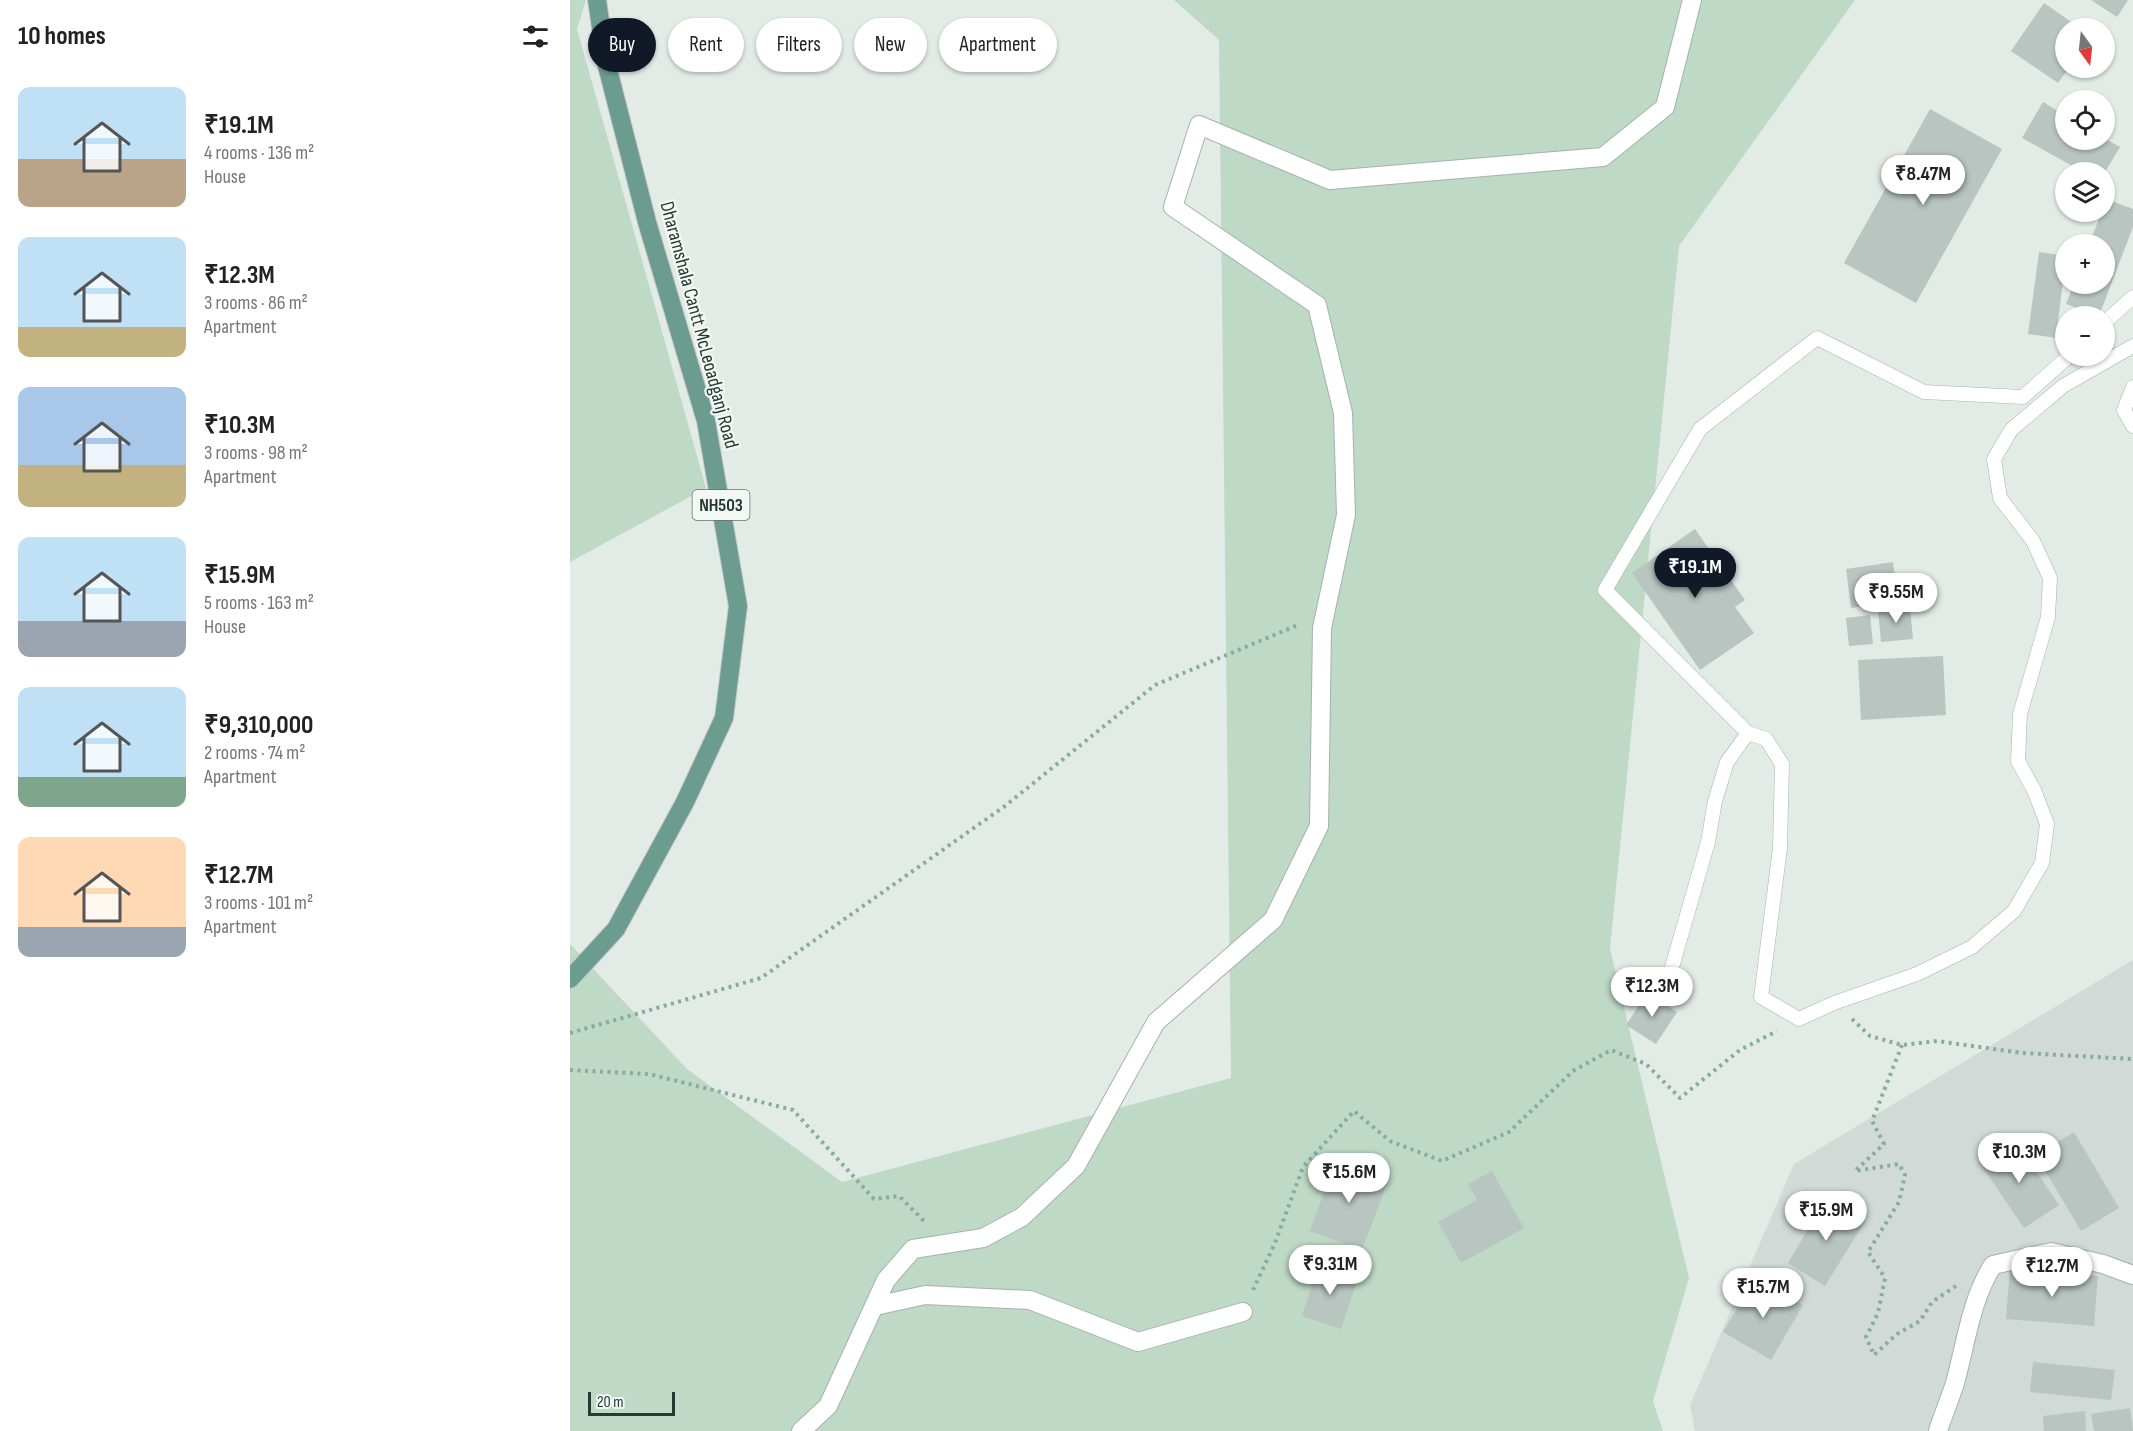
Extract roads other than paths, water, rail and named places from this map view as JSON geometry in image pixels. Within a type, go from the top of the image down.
[{"type":"main road","name":"Dharamshala Cantt McLeoadganj Road","points":[[570,980],[616,929],[684,802],[724,718],[738,606],[706,421],[647,222],[606,62],[597,0]]},
{"type":"street","points":[[801,1431],[828,1406],[886,1280],[913,1249],[982,1238],[1022,1217],[1076,1166],[1156,1022],[1273,920],[1319,826],[1322,628],[1346,515],[1343,413],[1317,305],[1173,207],[1199,125],[1330,180],[1603,157],[1665,107],[1692,0]]},
{"type":"street","points":[[1938,1431],[1954,1384],[1967,1330],[1985,1278],[1993,1264],[2051,1252],[2103,1264],[2133,1275]]},
{"type":"street","points":[[875,1306],[925,1295],[1030,1300],[1138,1342],[1243,1312]]},
{"type":"lane","points":[[2115,313],[2133,297]]},
{"type":"lane","points":[[2058,366],[2023,397],[1924,392],[1816,338],[1700,429],[1605,590],[1748,733],[1766,739],[1782,764],[1780,848],[1761,998],[1799,1019],[1834,1003],[1917,974],[1972,947],[2014,911],[2042,863],[2047,824],[2034,790],[2018,762],[2020,714],[2048,617],[2050,578],[2033,540],[2000,498],[1994,459],[2011,430],[2062,386],[2133,346]]},
{"type":"lane","points":[[2133,387],[2124,410],[2133,426]]},
{"type":"lane","points":[[1666,988],[1708,842],[1715,801],[1727,762],[1748,733]]}]
